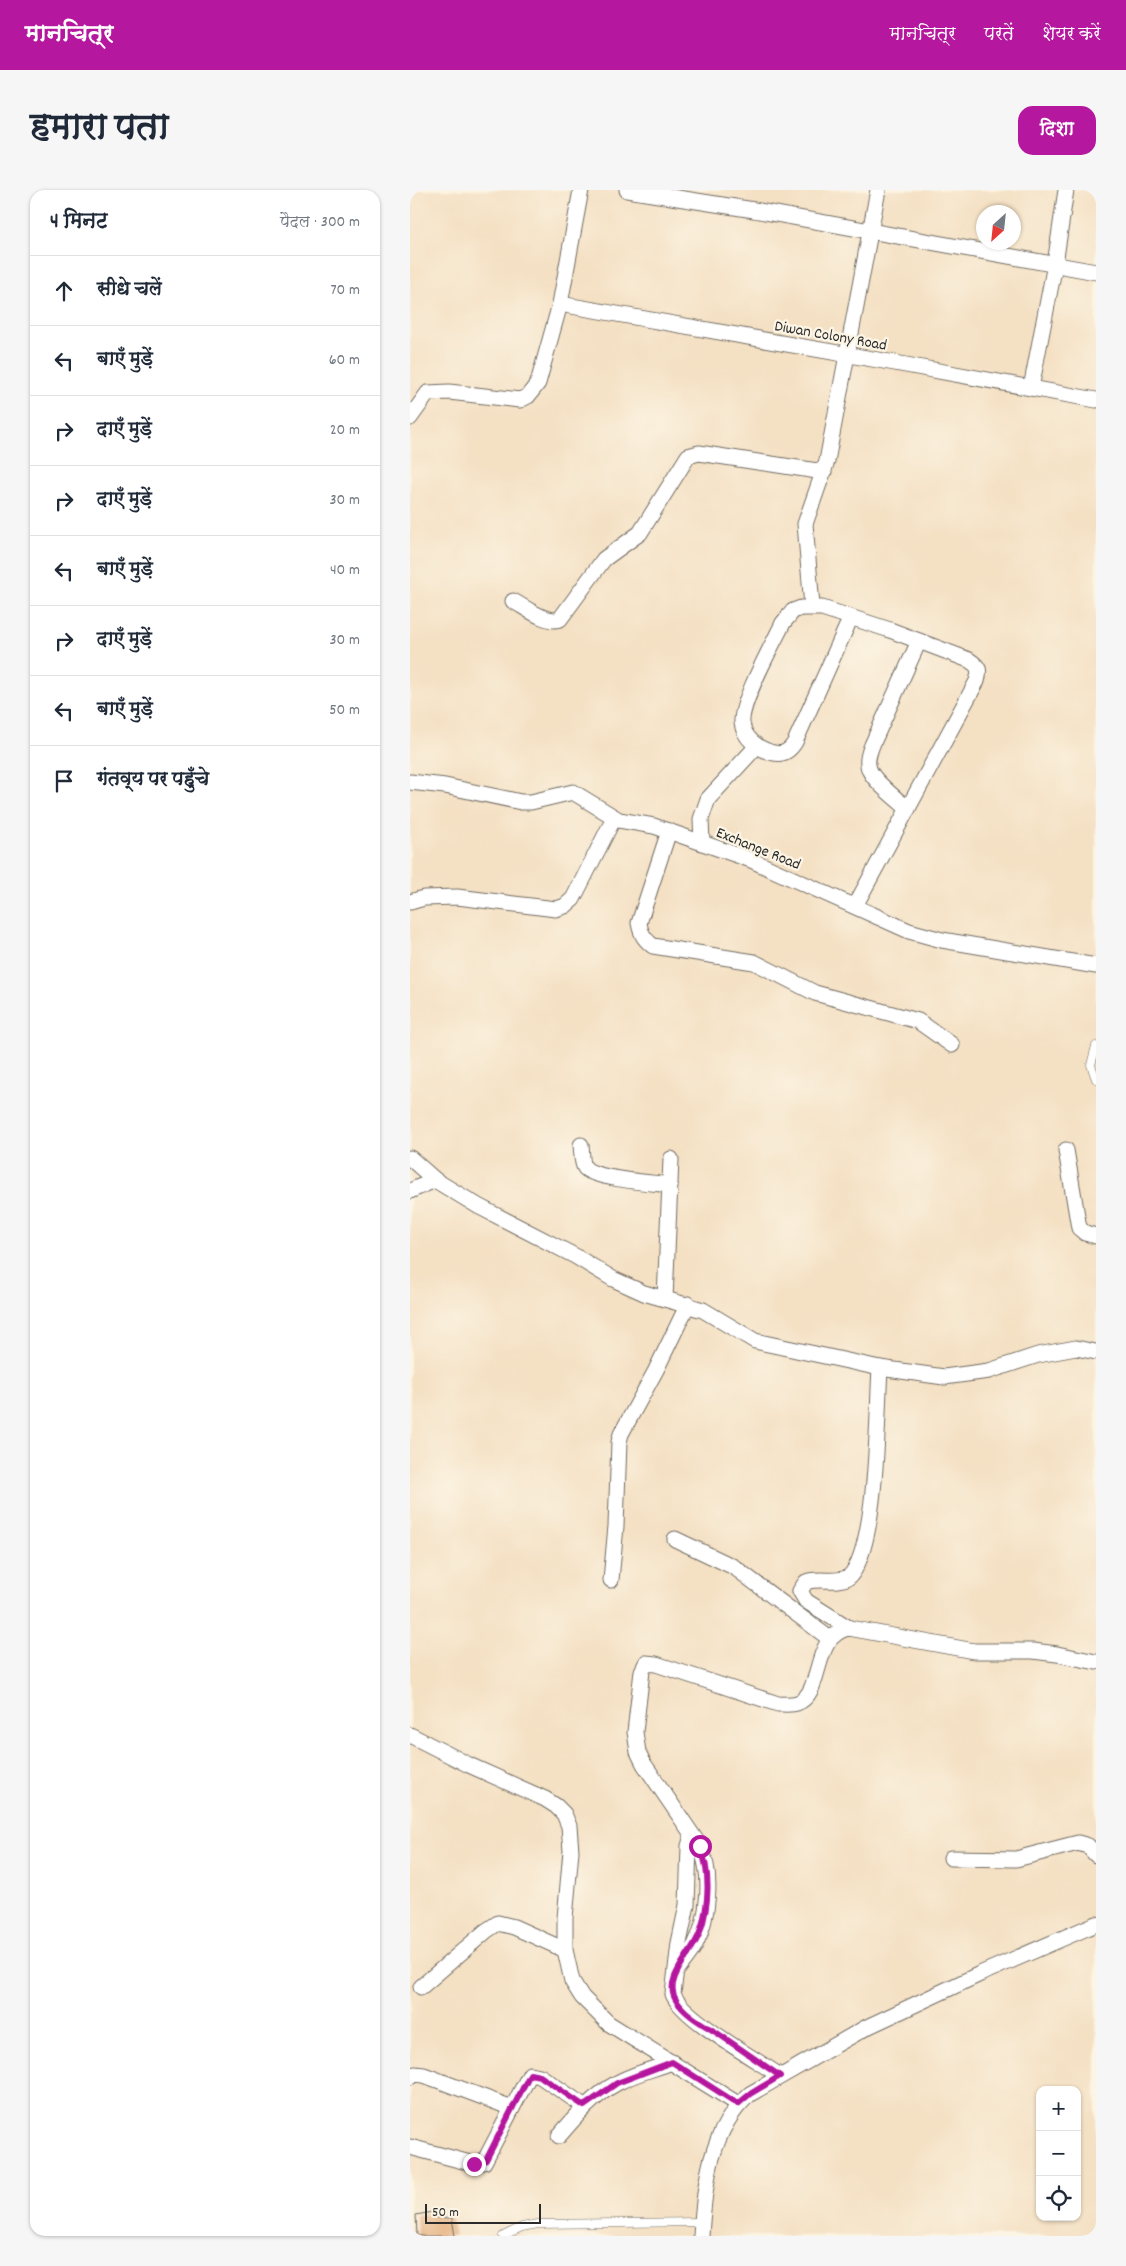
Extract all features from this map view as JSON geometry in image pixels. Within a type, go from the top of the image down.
[{"type":"street","points":[[410,418],[428,393],[449,392],[520,400],[528,396],[538,383],[560,304],[580,190]]},
{"type":"street","points":[[627,190],[716,197],[870,231],[1096,272]]},
{"type":"street","points":[[812,606],[805,524],[824,472],[878,190]]},
{"type":"street","points":[[1031,388],[1055,264],[1066,190]]},
{"type":"street","name":"Diwan Colony Road","points":[[560,304],[1096,400]]},
{"type":"street","points":[[513,601],[546,618],[560,619],[604,559],[640,533],[685,461],[692,454],[824,472]]},
{"type":"street","points":[[851,617],[796,742],[790,751],[774,754],[757,746],[746,734],[742,725],[745,707],[788,615],[801,608],[812,606],[851,617],[970,660],[978,665],[980,671],[908,810],[855,906]]},
{"type":"street","points":[[908,810],[869,770],[868,756],[919,641]]},
{"type":"street","points":[[702,843],[701,819],[708,799],[757,746]]},
{"type":"street","name":"Exchange Road","points":[[410,782],[445,786],[521,802],[531,802],[573,792],[614,818],[670,831],[752,860],[897,926],[924,935],[1096,966]]},
{"type":"street","points":[[410,902],[431,898],[457,897],[556,910],[566,906],[573,899],[614,818]]},
{"type":"street","points":[[670,831],[640,923],[641,932],[645,939],[653,946],[754,962],[815,993],[912,1019],[929,1028],[952,1045]]},
{"type":"street","points":[[582,1145],[584,1164],[588,1170],[622,1179],[670,1185]]},
{"type":"street","points":[[1066,1150],[1080,1228],[1085,1233],[1096,1236]]},
{"type":"street","points":[[410,1158],[435,1180],[478,1206],[575,1256],[613,1279],[636,1290],[703,1310],[756,1341],[923,1376],[966,1376],[989,1371],[1038,1355],[1076,1348],[1096,1352]]},
{"type":"street","points":[[665,1299],[671,1159]]},
{"type":"street","points":[[410,1191],[435,1180]]},
{"type":"street","points":[[611,1580],[616,1526],[619,1442],[688,1304]]},
{"type":"street","points":[[880,1368],[871,1515],[858,1564],[849,1577],[835,1581],[811,1580],[806,1582],[800,1591],[806,1601],[849,1628],[974,1651],[1033,1651],[1096,1662]]},
{"type":"street","points":[[675,1538],[725,1562],[830,1639]]},
{"type":"street","points":[[780,2076],[683,2009],[674,1998],[672,1991],[677,1970],[695,1945],[706,1909],[707,1881],[705,1858],[700,1846],[644,1764],[635,1742],[642,1671],[646,1663],[656,1664],[778,1704],[789,1705],[798,1703],[809,1693],[830,1639],[839,1630],[849,1628]]},
{"type":"street","points":[[410,1735],[545,1799],[564,1814],[571,1837],[565,1918],[565,1950],[572,1981],[582,1997],[608,2023],[738,2104]]},
{"type":"street","points":[[951,1858],[1016,1859],[1078,1844],[1088,1846],[1096,1855]]},
{"type":"street","points":[[421,1987],[486,1931],[498,1923],[514,1927],[565,1950]]},
{"type":"street","points":[[702,2229],[711,2161],[727,2119],[738,2104],[750,2094],[867,2027],[980,1974],[1096,1924]]},
{"type":"street","points":[[559,2136],[584,2106],[617,2083],[672,2062]]},
{"type":"street","points":[[410,2147],[480,2164],[486,2160],[528,2076],[534,2073],[584,2106]]},
{"type":"street","points":[[410,2076],[415,2074],[424,2075],[512,2108]]},
{"type":"lane","points":[[1096,1046],[1091,1065],[1096,1079]]},
{"type":"lane","points":[[503,2236],[522,2227],[538,2224],[702,2229]]},
{"type":"building","points":[[438,2211],[438,2218],[452,2218],[455,2236],[417,2236],[416,2215]]},
{"type":"route","points":[[474,2164],[480,2164],[486,2160],[530,2074],[534,2073],[540,2076],[584,2106],[624,2079],[672,2062],[738,2104],[750,2094],[780,2076],[696,2019],[683,2009],[674,1998],[672,1985],[677,1970],[695,1945],[706,1909],[707,1881],[705,1858],[700,1846]]}]
